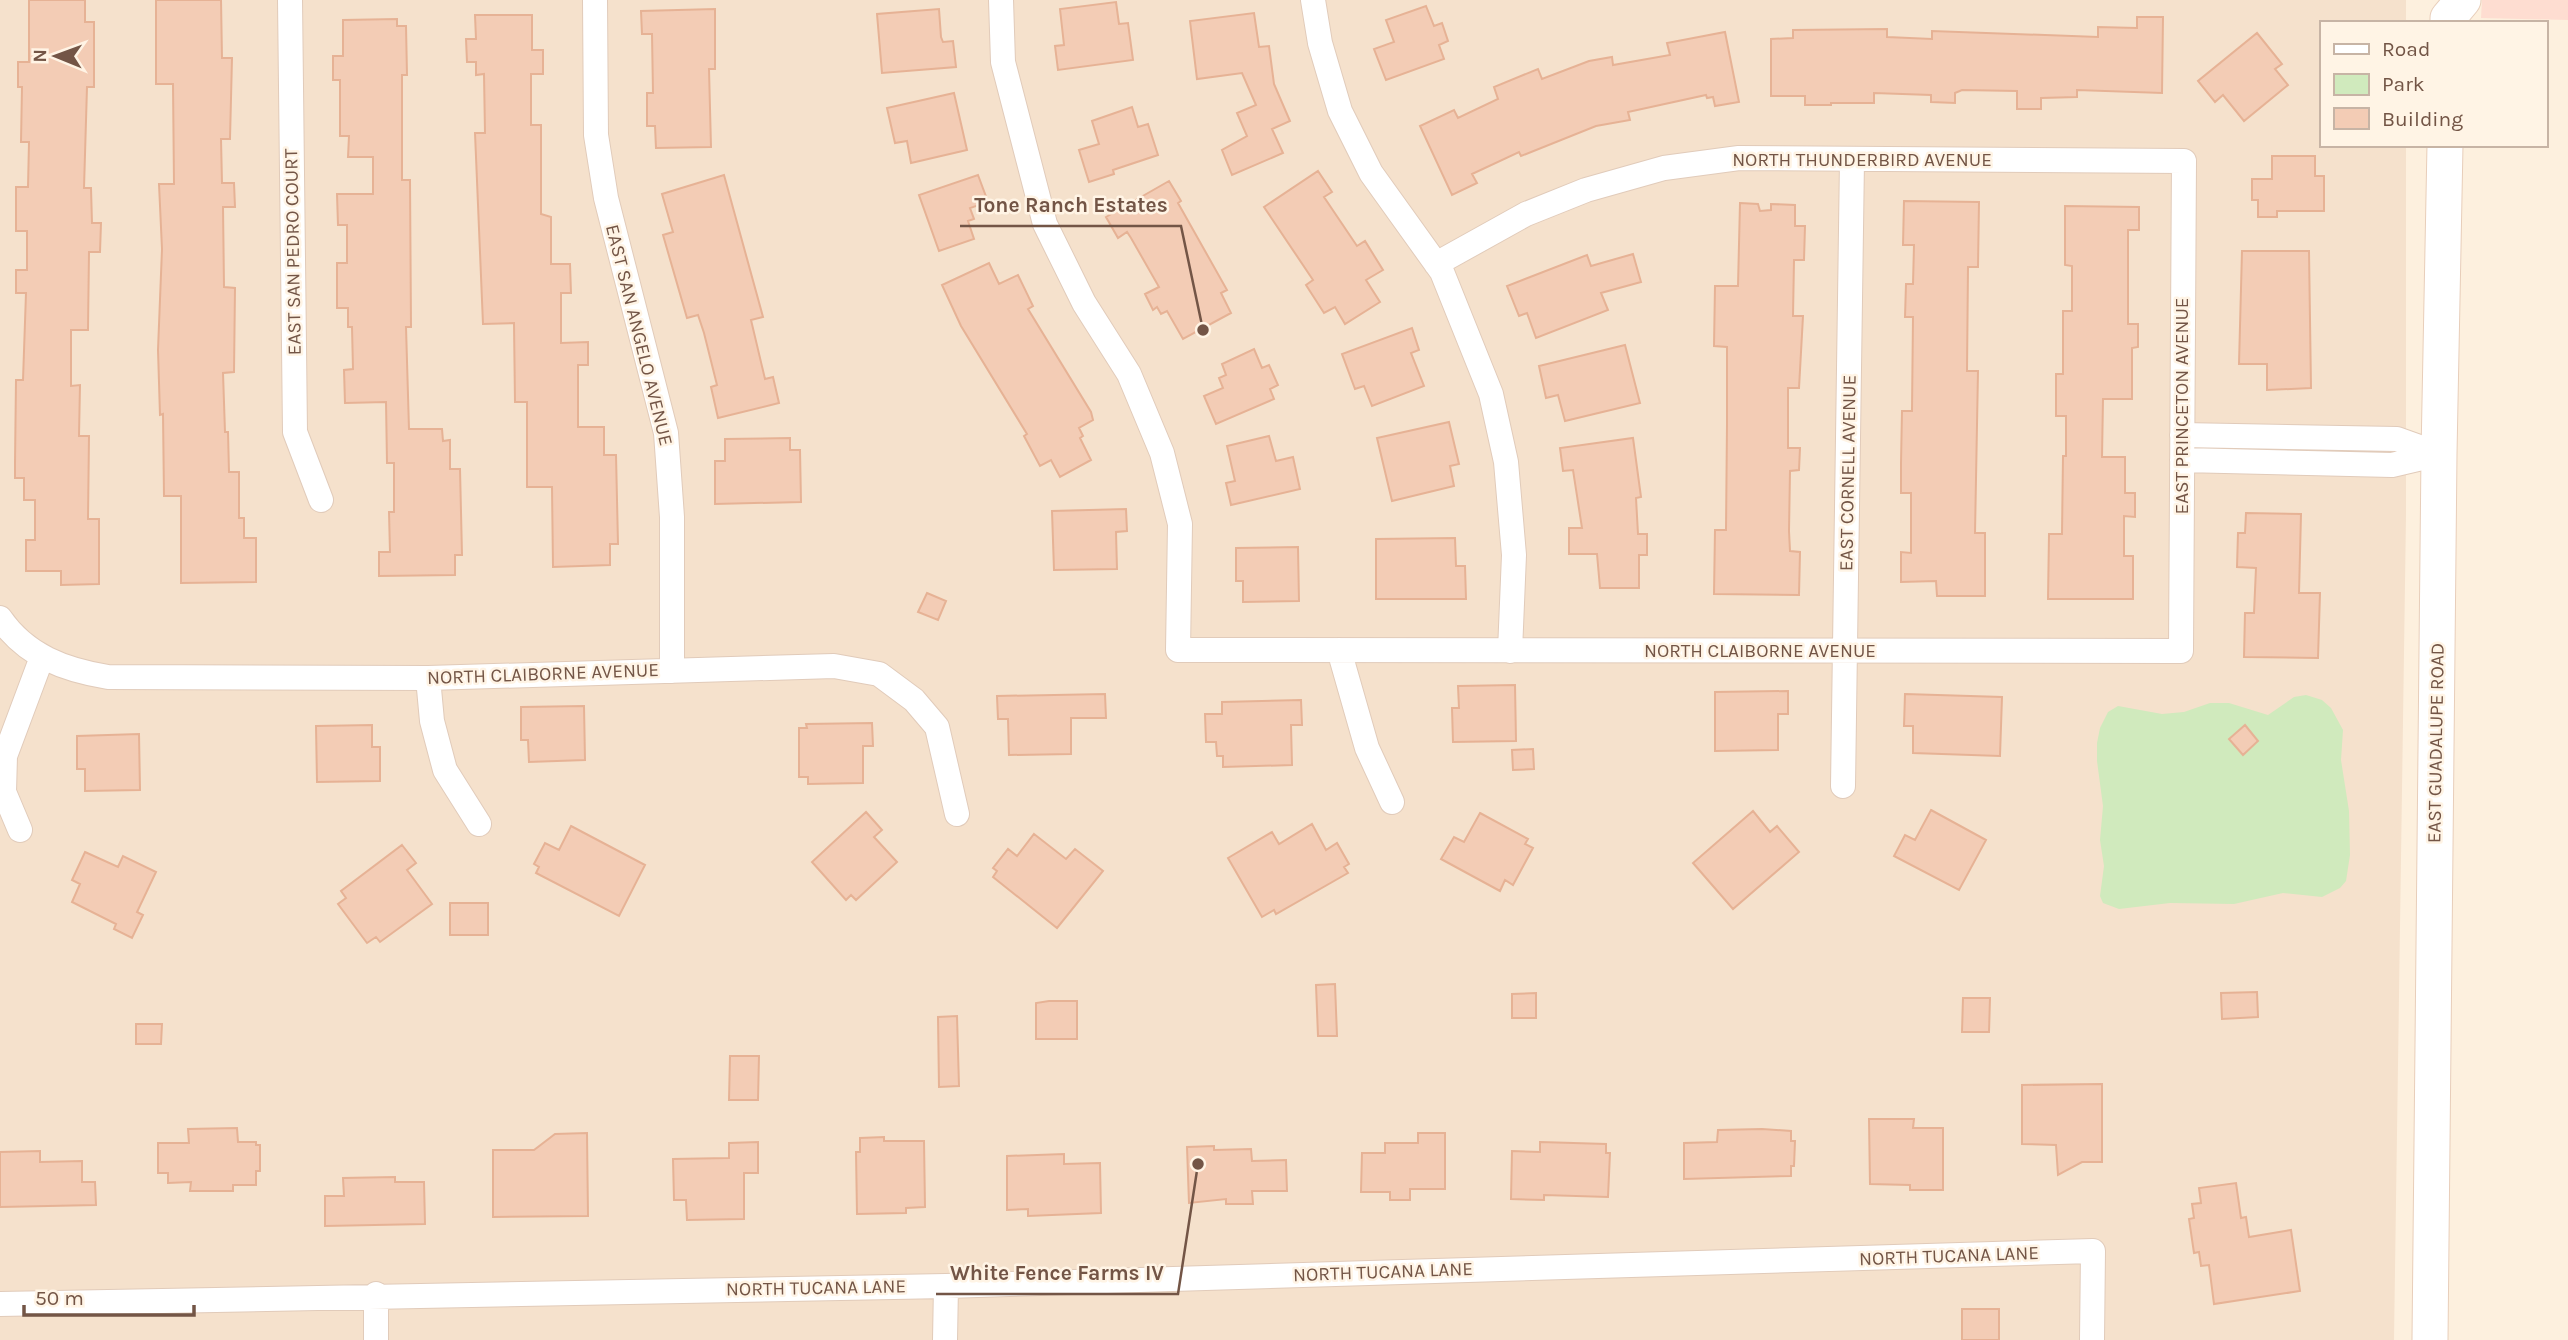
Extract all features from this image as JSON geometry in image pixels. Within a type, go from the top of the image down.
[{"type":"main road","name":"EAST GUADALUPE ROAD","points":[[2430,1340],[2439,454],[2445,147]]},
{"type":"street","name":"EAST SAN PEDRO COURT","points":[[290,0],[295,432],[321,500]]},
{"type":"street","name":"EAST SAN ANGELO AVENUE","points":[[595,0],[596,135],[606,198],[666,433],[672,517],[672,671]]},
{"type":"street","name":"NORTH CLAIBORNE AVENUE","points":[[1001,0],[1003,62],[1045,224],[1084,303],[1129,374],[1162,453],[1180,523],[1178,650],[2181,651]]},
{"type":"street","points":[[1313,0],[1320,43],[1340,111],[1371,173],[1436,264],[1471,337],[1491,394],[1506,462],[1514,555],[1510,651]]},
{"type":"street","name":"NORTH THUNDERBIRD AVENUE","points":[[1436,264],[1526,214],[1586,190],[1664,168],[1739,158],[2184,161]]},
{"type":"street","name":"EAST CORNELL AVENUE","points":[[1843,786],[1852,160]]},
{"type":"street","name":"EAST PRINCETON AVENUE","points":[[2181,651],[2184,161]]},
{"type":"street","points":[[2182,435],[2397,439],[2439,454]]},
{"type":"street","points":[[2182,460],[2392,465],[2439,454]]},
{"type":"street","name":"NORTH CLAIBORNE AVENUE","points":[[0,618],[10,633],[42,657],[74,671],[108,677],[428,678],[834,666],[879,674],[914,700],[937,727],[957,814]]},
{"type":"street","points":[[1339,650],[1367,748],[1392,802]]},
{"type":"street","points":[[20,830],[4,792],[5,756],[42,657]]},
{"type":"street","points":[[428,678],[432,721],[445,770],[479,824]]},
{"type":"street","name":"NORTH TUCANA LANE","points":[[0,1304],[376,1294],[946,1286],[2093,1251],[2092,1340]]},
{"type":"street","points":[[945,1340],[946,1286]]},
{"type":"street","points":[[376,1294],[376,1340]]},
{"type":"shaded area","points":[[0,0],[2406,0],[2406,21],[2320,21],[2320,147],[2406,147],[2406,515],[2394,1340],[0,1340]]},
{"type":"shaded area","points":[[2482,0],[2568,0],[2568,20],[2481,18]]},
{"type":"green space","points":[[2306,695],[2322,700],[2331,708],[2343,730],[2341,760],[2349,811],[2350,855],[2346,881],[2340,888],[2322,897],[2283,893],[2234,904],[2170,903],[2119,909],[2103,903],[2100,896],[2104,866],[2100,840],[2103,806],[2097,743],[2100,728],[2108,712],[2118,706],[2162,714],[2184,712],[2210,703],[2229,703],[2268,715],[2294,697]]},
{"type":"building","points":[[29,0],[85,0],[85,22],[94,22],[94,87],[87,87],[84,188],[91,188],[92,223],[101,223],[100,252],[89,252],[88,330],[71,330],[71,386],[80,385],[79,436],[89,436],[88,519],[99,519],[99,584],[61,585],[61,571],[26,571],[26,540],[35,540],[35,500],[24,500],[24,478],[15,478],[16,380],[23,380],[26,293],[16,293],[16,270],[27,270],[27,231],[16,231],[16,187],[28,187],[29,142],[21,142],[22,87],[18,87],[18,62],[29,62]]},
{"type":"building","points":[[156,0],[221,0],[222,58],[232,58],[230,139],[221,139],[222,183],[234,183],[235,207],[223,207],[224,287],[235,288],[234,372],[223,373],[225,432],[228,432],[229,472],[239,472],[239,518],[244,518],[244,538],[256,538],[256,582],[181,583],[181,496],[164,496],[163,414],[160,415],[158,350],[162,249],[159,184],[174,184],[173,84],[156,84]]},
{"type":"building","points":[[1116,2],[1119,24],[1128,23],[1133,60],[1058,70],[1055,46],[1064,45],[1060,9]]},
{"type":"building","points":[[1426,6],[1434,26],[1442,23],[1448,41],[1439,45],[1444,59],[1386,80],[1374,49],[1394,42],[1386,20]]},
{"type":"building","points":[[715,9],[715,69],[709,69],[711,147],[656,148],[655,126],[647,126],[647,93],[653,93],[652,34],[642,34],[641,11]]},
{"type":"building","points":[[939,9],[941,37],[943,42],[953,41],[956,67],[882,73],[877,14]]},
{"type":"building","points":[[1254,13],[1259,47],[1269,46],[1274,84],[1290,121],[1272,129],[1283,153],[1232,175],[1222,150],[1247,136],[1237,113],[1256,105],[1242,73],[1197,79],[1190,21]]},
{"type":"building","points":[[475,15],[532,15],[532,50],[543,50],[543,74],[531,74],[531,125],[541,125],[541,214],[551,217],[551,264],[570,264],[571,293],[561,293],[561,343],[588,342],[588,365],[578,365],[578,427],[604,427],[604,455],[616,455],[618,544],[610,544],[610,565],[553,567],[552,487],[527,487],[527,402],[515,402],[514,323],[483,324],[475,133],[485,133],[484,74],[476,75],[476,62],[467,62],[466,39],[476,39]]},
{"type":"building","points":[[2137,17],[2163,17],[2162,93],[2077,90],[2077,97],[2041,98],[2041,109],[2017,109],[2017,91],[1962,90],[1955,93],[1955,103],[1931,102],[1931,95],[1874,93],[1874,103],[1805,105],[1805,96],[1771,96],[1771,39],[1793,38],[1793,30],[1887,29],[1887,37],[1932,39],[1932,31],[2098,37],[2098,27],[2137,28]]},
{"type":"building","points":[[397,19],[397,26],[406,26],[407,75],[402,75],[402,180],[410,180],[411,327],[406,327],[409,429],[442,429],[443,441],[450,440],[450,469],[460,469],[462,555],[455,555],[455,575],[379,576],[379,552],[390,552],[389,512],[394,512],[394,463],[387,463],[386,402],[345,403],[344,370],[353,369],[352,327],[348,327],[348,308],[337,308],[337,263],[347,263],[347,225],[338,225],[337,194],[373,194],[373,157],[348,157],[349,136],[340,136],[340,80],[333,80],[333,56],[343,56],[343,20]]},
{"type":"building","points":[[1725,32],[1739,102],[1715,106],[1713,97],[1707,98],[1706,95],[1628,112],[1630,120],[1596,126],[1521,156],[1519,152],[1472,174],[1477,183],[1452,195],[1420,126],[1454,110],[1458,118],[1498,99],[1494,87],[1538,69],[1542,79],[1589,61],[1612,57],[1613,65],[1670,55],[1667,43]]},
{"type":"building","points":[[2257,33],[2282,64],[2275,69],[2288,85],[2244,121],[2223,95],[2215,102],[2198,81]]},
{"type":"building","points":[[954,93],[967,150],[911,163],[907,141],[895,143],[887,108]]},
{"type":"building","points":[[1132,107],[1138,127],[1148,124],[1158,155],[1113,170],[1114,174],[1089,182],[1079,150],[1099,144],[1092,121]]},
{"type":"building","points":[[2272,156],[2315,156],[2315,176],[2324,176],[2324,211],[2277,211],[2277,217],[2258,217],[2258,200],[2252,200],[2252,179],[2272,179]]},
{"type":"building","points":[[1318,171],[1332,192],[1324,197],[1357,246],[1365,241],[1383,270],[1366,280],[1380,302],[1345,324],[1335,307],[1324,313],[1306,285],[1313,280],[1264,207]]},
{"type":"building","points":[[724,175],[763,317],[751,320],[765,379],[773,377],[779,403],[718,418],[711,387],[717,385],[704,333],[698,315],[687,318],[663,235],[673,232],[662,194]]},
{"type":"building","points":[[978,175],[988,202],[970,208],[974,219],[968,221],[974,239],[939,251],[919,195]]},
{"type":"building","points":[[1169,181],[1181,201],[1178,203],[1227,290],[1221,293],[1231,313],[1183,339],[1167,311],[1161,314],[1157,307],[1153,310],[1145,294],[1159,287],[1131,238],[1127,232],[1118,238],[1106,217]]},
{"type":"building","points":[[1904,201],[1979,202],[1978,267],[1968,267],[1967,371],[1978,371],[1975,533],[1985,533],[1985,596],[1937,596],[1936,581],[1901,582],[1901,552],[1911,553],[1911,493],[1901,493],[1901,463],[1902,411],[1912,411],[1913,317],[1905,317],[1906,284],[1913,284],[1914,245],[1903,245]]},
{"type":"building","points":[[1740,203],[1758,204],[1760,211],[1771,210],[1771,204],[1795,205],[1795,226],[1805,226],[1804,260],[1794,260],[1793,316],[1803,316],[1799,388],[1788,388],[1788,448],[1800,448],[1799,470],[1790,471],[1789,531],[1790,551],[1800,552],[1799,595],[1714,594],[1715,530],[1726,530],[1727,424],[1727,347],[1714,346],[1715,286],[1738,286]]},
{"type":"building","points":[[2065,206],[2139,207],[2139,230],[2128,230],[2128,324],[2138,324],[2138,347],[2132,348],[2132,399],[2103,399],[2102,457],[2125,457],[2125,493],[2135,493],[2135,517],[2124,516],[2124,556],[2133,556],[2133,599],[2048,599],[2049,534],[2062,534],[2063,456],[2066,456],[2066,416],[2056,416],[2056,374],[2063,374],[2063,311],[2072,311],[2072,266],[2065,265]]},
{"type":"building","points":[[2242,251],[2309,251],[2311,388],[2267,390],[2267,364],[2239,364]]},
{"type":"building","points":[[1633,254],[1641,282],[1601,293],[1608,310],[1536,338],[1527,313],[1519,316],[1507,286],[1587,255],[1591,266]]},
{"type":"building","points":[[989,263],[999,284],[1018,275],[1033,306],[1028,309],[1091,412],[1093,420],[1079,428],[1083,436],[1080,438],[1091,460],[1060,477],[1051,460],[1040,466],[1024,436],[1027,434],[961,326],[942,285]]},
{"type":"building","points":[[1412,328],[1419,350],[1411,353],[1424,386],[1372,406],[1364,386],[1355,389],[1342,354]]},
{"type":"building","points":[[1625,345],[1640,403],[1565,421],[1558,395],[1546,398],[1539,366]]},
{"type":"building","points":[[1254,349],[1262,368],[1269,365],[1278,385],[1270,389],[1274,399],[1216,424],[1204,396],[1223,388],[1219,378],[1226,375],[1222,364]]},
{"type":"building","points":[[1449,422],[1459,464],[1450,466],[1454,486],[1392,501],[1377,438]]},
{"type":"building","points":[[1269,436],[1276,461],[1293,457],[1300,489],[1231,505],[1226,483],[1235,481],[1227,446]]},
{"type":"building","points":[[790,438],[790,450],[800,450],[801,502],[715,504],[715,461],[725,461],[725,439]]},
{"type":"building","points":[[1633,438],[1641,497],[1636,498],[1638,534],[1647,534],[1647,555],[1639,555],[1639,588],[1600,588],[1597,554],[1569,554],[1569,528],[1582,528],[1573,470],[1563,471],[1560,448]]},
{"type":"building","points":[[1126,509],[1127,531],[1116,532],[1117,569],[1054,570],[1052,511]]},
{"type":"building","points":[[2246,513],[2301,514],[2299,593],[2320,593],[2318,658],[2244,657],[2245,613],[2254,613],[2256,568],[2237,567],[2238,533],[2245,533]]},
{"type":"building","points":[[1455,538],[1456,566],[1465,566],[1466,599],[1376,599],[1376,539]]},
{"type":"building","points":[[1298,547],[1299,601],[1243,602],[1243,581],[1236,581],[1236,548]]},
{"type":"building","points":[[927,593],[946,601],[938,620],[918,612]]},
{"type":"building","points":[[1515,685],[1516,741],[1453,742],[1452,708],[1459,708],[1458,686]]},
{"type":"building","points":[[1788,691],[1788,714],[1778,714],[1778,750],[1715,751],[1715,692]]},
{"type":"building","points":[[1105,694],[1106,718],[1071,718],[1071,754],[1009,755],[1008,719],[998,719],[997,696]]},
{"type":"building","points":[[1905,694],[2002,697],[2000,756],[1913,753],[1913,726],[1904,726]]},
{"type":"building","points":[[1301,700],[1302,725],[1291,725],[1292,765],[1223,767],[1223,756],[1217,756],[1216,742],[1206,742],[1205,714],[1222,714],[1222,702]]},
{"type":"building","points":[[584,706],[585,760],[529,762],[528,740],[521,740],[521,707]]},
{"type":"building","points":[[872,723],[873,746],[863,746],[863,783],[808,784],[808,777],[799,777],[799,728],[807,728],[806,724]]},
{"type":"building","points":[[372,725],[372,747],[380,747],[380,781],[317,782],[316,726]]},
{"type":"building","points":[[2245,725],[2258,741],[2243,755],[2229,739]]},
{"type":"building","points":[[139,734],[140,790],[85,791],[85,769],[77,769],[77,736]]},
{"type":"building","points":[[1533,749],[1534,769],[1513,770],[1512,750]]},
{"type":"building","points":[[1931,810],[1986,840],[1959,890],[1894,856],[1905,835],[1915,840]]},
{"type":"building","points":[[1753,811],[1770,832],[1777,826],[1799,852],[1733,909],[1693,863]]},
{"type":"building","points":[[866,812],[882,830],[874,837],[897,862],[856,900],[851,895],[846,900],[812,862]]},
{"type":"building","points":[[1480,813],[1528,839],[1525,844],[1533,848],[1513,885],[1505,880],[1500,891],[1441,859],[1454,837],[1464,842]]},
{"type":"building","points":[[1312,824],[1326,850],[1337,843],[1349,864],[1344,867],[1348,873],[1276,914],[1274,910],[1262,917],[1228,858],[1272,832],[1279,844]]},
{"type":"building","points":[[571,826],[645,865],[619,916],[536,873],[539,867],[534,864],[545,843],[559,850]]},
{"type":"building","points":[[1034,834],[1066,859],[1075,849],[1103,871],[1057,928],[993,877],[997,871],[993,868],[1008,849],[1017,856]]},
{"type":"building","points":[[402,845],[416,863],[407,870],[432,904],[380,942],[376,937],[367,943],[338,904],[346,898],[341,891]]},
{"type":"building","points":[[85,852],[118,867],[123,856],[156,872],[137,912],[143,915],[132,938],[114,929],[116,924],[72,902],[80,884],[72,880]]},
{"type":"building","points":[[450,903],[488,903],[488,935],[450,935]]},
{"type":"building","points":[[1335,984],[1337,1036],[1318,1036],[1316,985]]},
{"type":"building","points":[[2257,992],[2258,1017],[2222,1019],[2221,993]]},
{"type":"building","points":[[1536,993],[1536,1018],[1512,1018],[1512,994]]},
{"type":"building","points":[[1963,998],[1990,998],[1989,1032],[1962,1032]]},
{"type":"building","points":[[1077,1001],[1077,1039],[1036,1039],[1036,1003]]},
{"type":"building","points":[[957,1016],[959,1086],[939,1087],[938,1017]]},
{"type":"building","points":[[136,1024],[162,1024],[161,1044],[136,1044]]},
{"type":"building","points":[[730,1056],[759,1056],[758,1100],[729,1100]]},
{"type":"building","points":[[2102,1084],[2102,1162],[2082,1162],[2058,1175],[2056,1145],[2022,1144],[2022,1085]]},
{"type":"building","points":[[1869,1119],[1914,1119],[1913,1128],[1943,1128],[1943,1190],[1910,1190],[1910,1185],[1870,1184]]},
{"type":"building","points":[[237,1128],[238,1142],[256,1142],[256,1145],[260,1145],[260,1171],[256,1171],[256,1185],[233,1185],[233,1191],[190,1191],[191,1182],[168,1183],[168,1173],[158,1173],[158,1143],[189,1143],[188,1129]]},
{"type":"building","points":[[1718,1130],[1791,1131],[1791,1141],[1795,1141],[1791,1176],[1684,1179],[1684,1143],[1717,1142]]},
{"type":"building","points":[[587,1133],[588,1216],[493,1217],[493,1150],[534,1150],[555,1134]]},
{"type":"building","points":[[1418,1133],[1445,1133],[1445,1189],[1410,1189],[1410,1200],[1390,1200],[1390,1192],[1361,1192],[1362,1153],[1385,1153],[1385,1143],[1418,1143]]},
{"type":"building","points":[[884,1137],[884,1141],[924,1141],[925,1207],[906,1208],[906,1213],[857,1214],[856,1152],[860,1152],[860,1138]]},
{"type":"building","points":[[758,1142],[758,1173],[744,1173],[744,1219],[687,1220],[686,1200],[674,1200],[673,1159],[729,1158],[729,1143]]},
{"type":"building","points":[[1540,1142],[1606,1144],[1606,1153],[1610,1153],[1608,1197],[1544,1195],[1544,1200],[1511,1199],[1512,1151],[1540,1152]]},
{"type":"building","points":[[1214,1146],[1214,1150],[1251,1149],[1252,1161],[1286,1160],[1287,1191],[1252,1191],[1253,1204],[1226,1204],[1226,1199],[1189,1203],[1187,1147]]},
{"type":"building","points":[[40,1151],[40,1162],[82,1161],[82,1182],[95,1182],[96,1205],[0,1207],[0,1152]]},
{"type":"building","points":[[1064,1154],[1064,1164],[1100,1163],[1101,1213],[1028,1216],[1028,1209],[1007,1210],[1007,1156]]},
{"type":"building","points":[[395,1177],[395,1182],[424,1182],[425,1224],[325,1226],[325,1196],[344,1196],[343,1178]]},
{"type":"building","points":[[2236,1183],[2241,1218],[2246,1217],[2249,1237],[2291,1230],[2300,1291],[2214,1304],[2209,1265],[2201,1266],[2199,1252],[2194,1253],[2189,1219],[2194,1218],[2192,1204],[2201,1203],[2199,1188]]},
{"type":"building","points":[[1962,1309],[1999,1309],[1999,1340],[1962,1340]]},
{"type":"place","name":"Tone Ranch Estates","points":[[1203,330]]},
{"type":"place","name":"White Fence Farms IV","points":[[1198,1164]]}]
